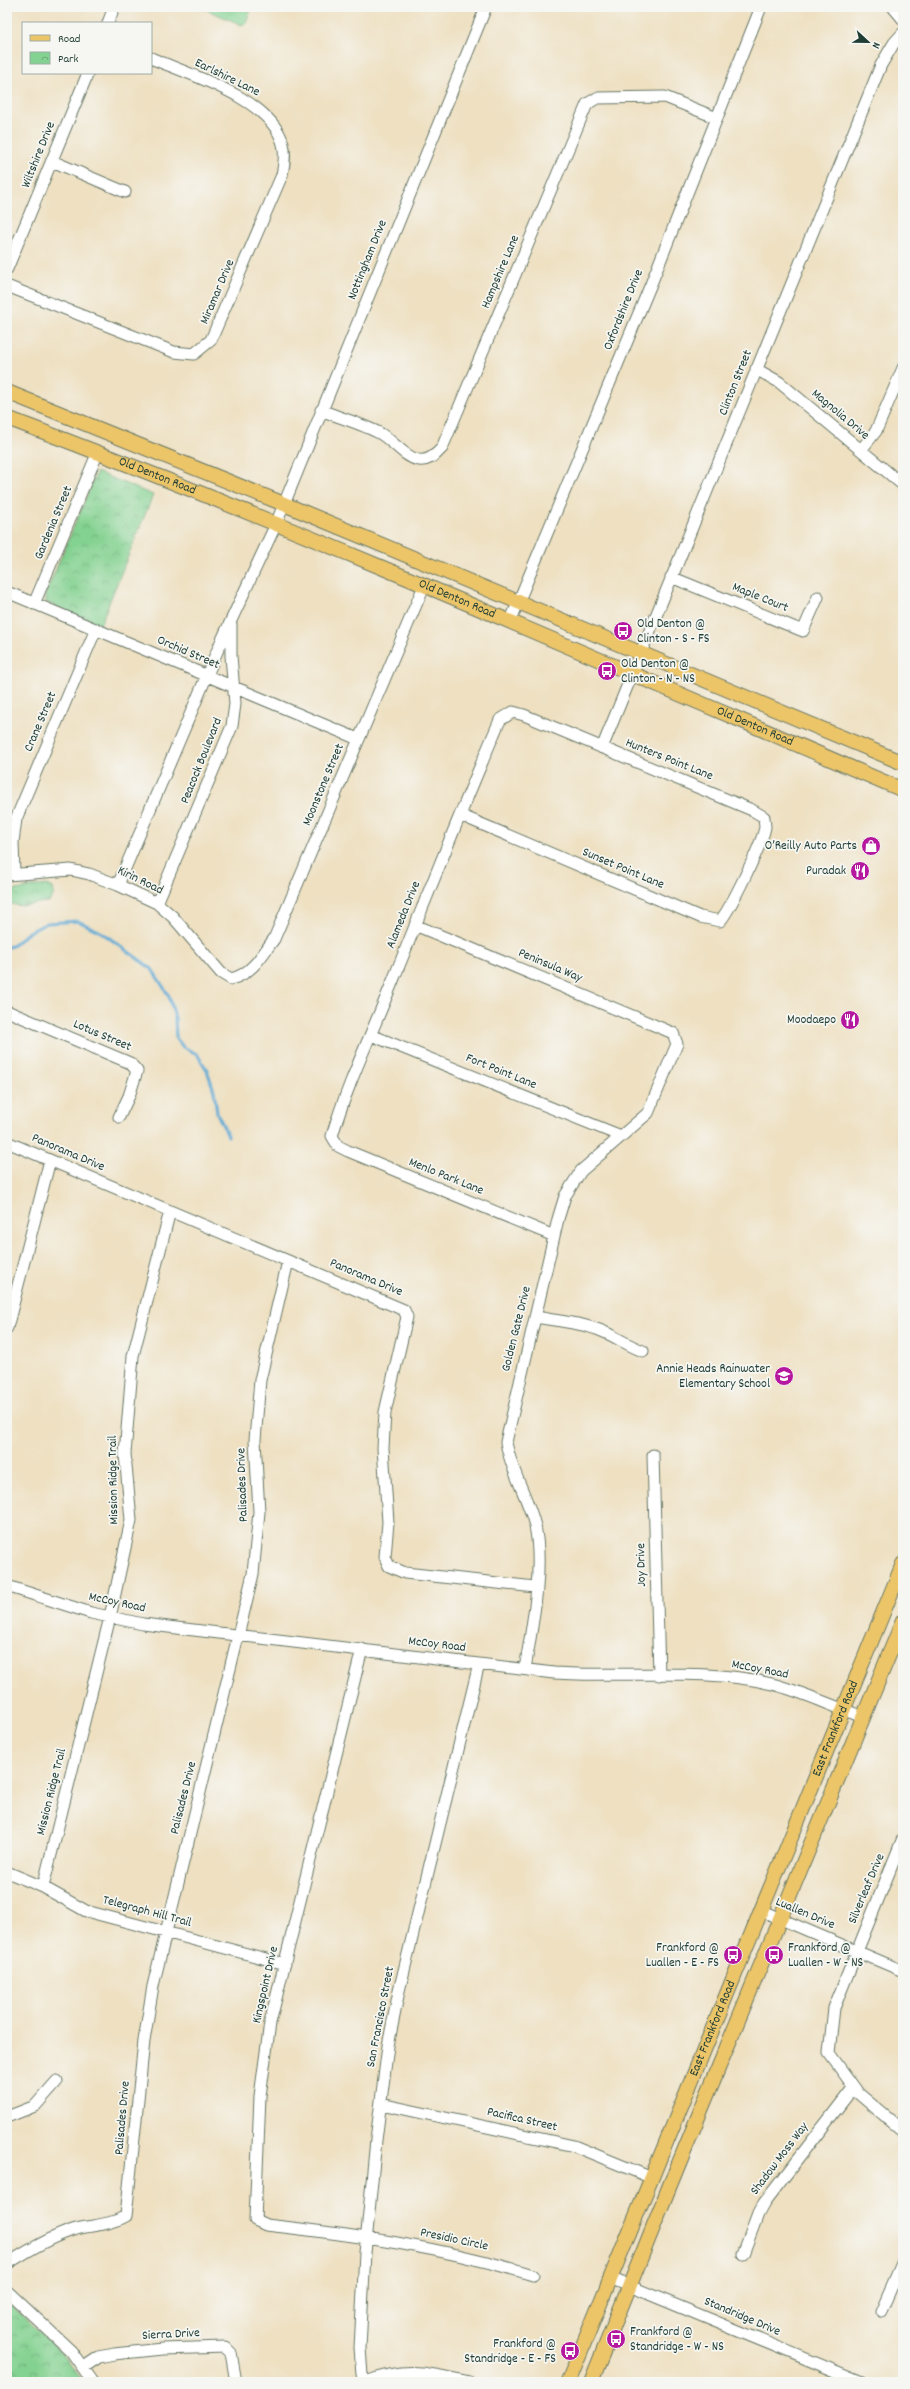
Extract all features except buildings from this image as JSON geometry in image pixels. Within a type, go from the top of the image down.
[{"type":"main road","name":"Old Denton Road","points":[[7,392],[284,504],[903,763]]},
{"type":"main road","name":"Old Denton Road","points":[[7,418],[98,452],[276,524],[903,790]]},
{"type":"main road","name":"East Frankford Road","points":[[568,2382],[845,1710],[903,1564]]},
{"type":"main road","name":"East Frankford Road","points":[[591,2382],[629,2285],[903,1621]]},
{"type":"street","points":[[108,22],[114,7]]},
{"type":"street","name":"Nottingham Drive","points":[[276,524],[321,410],[486,7]]},
{"type":"street","name":"Oxfordshire Drive","points":[[510,622],[717,118],[761,7]]},
{"type":"street","points":[[893,7],[903,19]]},
{"type":"street","name":"Clinton Street","points":[[602,748],[881,65],[894,43],[903,33]]},
{"type":"street","name":"Earlshire Lane","points":[[152,58],[238,96],[260,110],[281,136]]},
{"type":"street","name":"Wiltshire Drive","points":[[7,269],[88,74]]},
{"type":"street","name":"Hampshire Lane","points":[[321,410],[380,434],[402,453],[413,458],[425,459],[435,456],[442,448],[587,104],[597,98],[665,97],[717,118]]},
{"type":"street","name":"Miramar Drive","points":[[7,286],[174,352],[194,354],[201,350],[211,340],[217,330],[282,175],[285,155],[281,136]]},
{"type":"street","points":[[52,160],[125,192]]},
{"type":"street","points":[[861,450],[876,431],[903,368]]},
{"type":"street","name":"Magnolia Drive","points":[[756,370],[779,382],[903,485]]},
{"type":"street","name":"Gardenia Street","points":[[34,604],[98,452]]},
{"type":"street","name":"Peacock Boulevard","points":[[118,885],[207,676],[276,524]]},
{"type":"street","name":"Maple Court","points":[[671,577],[803,631],[818,597]]},
{"type":"street","name":"Moonstone Street","points":[[231,978],[241,976],[248,972],[274,939],[424,586]]},
{"type":"street","name":"Orchid Street","points":[[7,592],[358,739]]},
{"type":"street","name":"Peacock Boulevard","points":[[157,903],[232,726],[235,704],[235,688],[231,656],[232,621]]},
{"type":"street","name":"Crane Street","points":[[10,874],[16,819],[96,629]]},
{"type":"street","name":"Hunters Point Lane","points":[[513,712],[752,810],[764,817],[765,826],[748,867]]},
{"type":"street","name":"Alameda Drive","points":[[332,1136],[342,1102],[500,720],[513,712]]},
{"type":"street","name":"Sunset Point Lane","points":[[460,815],[710,920],[720,921],[727,913],[748,867]]},
{"type":"street","name":"Kirin Road","points":[[10,874],[71,870],[89,874],[118,885],[157,903],[173,917],[221,973],[231,978]]},
{"type":"street","name":"Peninsula Way","points":[[415,925],[673,1033]]},
{"type":"street","name":"Lotus Street","points":[[7,1011],[130,1063],[137,1071],[129,1096],[119,1117]]},
{"type":"street","name":"Golden Gate Drive","points":[[526,1669],[535,1587],[537,1549],[534,1525],[510,1461],[506,1442],[554,1236],[565,1196],[573,1181],[621,1136],[641,1120],[653,1102],[677,1044],[673,1033]]},
{"type":"street","name":"Fort Point Lane","points":[[371,1035],[621,1136]]},
{"type":"street","name":"Menlo Park Lane","points":[[332,1136],[338,1146],[348,1152],[554,1236]]},
{"type":"street","name":"Panorama Drive","points":[[7,1142],[288,1261],[394,1304],[404,1310],[407,1317],[385,1412],[383,1448],[388,1522],[385,1558],[389,1566],[394,1570],[406,1573],[535,1587]]},
{"type":"street","points":[[7,1328],[50,1160]]},
{"type":"street","name":"Mission Ridge Trail","points":[[43,1887],[110,1617],[131,1520],[125,1454],[133,1356],[170,1211]]},
{"type":"street","name":"Palisades Drive","points":[[7,2264],[22,2254],[74,2230],[116,2222],[126,2216],[135,2146],[144,2041],[152,1986],[253,1574],[260,1512],[255,1440],[260,1380],[288,1261]]},
{"type":"street","points":[[535,1317],[577,1324],[605,1332],[626,1345],[643,1351]]},
{"type":"street","name":"Joy Drive","points":[[653,1455],[659,1675]]},
{"type":"street","name":"McCoy Road","points":[[7,1586],[50,1601],[143,1624],[238,1634],[479,1664],[594,1676],[716,1676],[772,1684],[864,1717]]},
{"type":"street","name":"Kingspoint Drive","points":[[362,1650],[270,2023],[260,2096],[255,2220],[266,2225],[368,2237]]},
{"type":"street","name":"San Francisco Street","points":[[365,2382],[362,2374],[360,2318],[388,2046],[479,1664]]},
{"type":"street","name":"Silverleaf Drive","points":[[903,1838],[856,1950],[834,2008],[829,2053],[853,2088],[903,2131]]},
{"type":"street","name":"Telegraph Hill Trail","points":[[7,1872],[43,1887],[86,1911],[166,1931],[225,1949],[285,1964]]},
{"type":"street","name":"Luallen Drive","points":[[762,1911],[903,1971]]},
{"type":"street","points":[[7,2117],[35,2106],[57,2081]]},
{"type":"street","name":"Shadow Moss Way","points":[[743,2254],[758,2214],[764,2203],[853,2088]]},
{"type":"street","name":"Pacifica Street","points":[[381,2104],[574,2146],[652,2178]]},
{"type":"street","name":"Presidio Circle","points":[[368,2237],[502,2265],[534,2275]]},
{"type":"street","points":[[881,2311],[903,2261]]},
{"type":"street","name":"Standridge Drive","points":[[610,2278],[862,2382]]},
{"type":"street","points":[[7,2291],[71,2352],[84,2367],[92,2382]]},
{"type":"street","name":"Sierra Drive","points":[[84,2367],[99,2357],[120,2353],[162,2349],[225,2347],[231,2353],[236,2382]]},
{"type":"street","points":[[365,2382],[389,2374],[418,2371],[469,2382]]},
{"type":"green space","points":[[200,7],[252,7],[246,23],[242,25]]},
{"type":"green space","points":[[97,472],[153,495],[100,625],[46,602],[45,595]]},
{"type":"green space","points":[[46,885],[53,888],[54,894],[49,902],[22,906],[12,904],[7,901],[7,897],[11,891]]},
{"type":"green space","points":[[7,2301],[66,2358],[82,2382],[7,2382]]},
{"type":"waterway","points":[[7,947],[12,946],[29,932],[47,923],[78,921],[101,932],[152,969],[169,996],[175,1018],[176,1038],[183,1047],[197,1054],[207,1070],[214,1091],[217,1113],[228,1136]]},
{"type":"place","name":"Old Denton @ Clinton - S - FS","points":[[623,631]]},
{"type":"place","name":"Old Denton @ Clinton - N - NS","points":[[607,671]]},
{"type":"place","name":"O’Reilly Auto Parts","points":[[871,846]]},
{"type":"place","name":"Puradak","points":[[860,871]]},
{"type":"place","name":"Moodaepo","points":[[850,1020]]},
{"type":"place","name":"Annie Heads Rainwater Elementary School","points":[[784,1376]]},
{"type":"place","name":"Frankford @ Luallen - E - FS","points":[[733,1955]]},
{"type":"place","name":"Frankford @ Luallen - W - NS","points":[[774,1955]]},
{"type":"place","name":"Frankford @ Standridge - W - NS","points":[[616,2339]]},
{"type":"place","name":"Frankford @ Standridge - E - FS","points":[[570,2351]]}]
